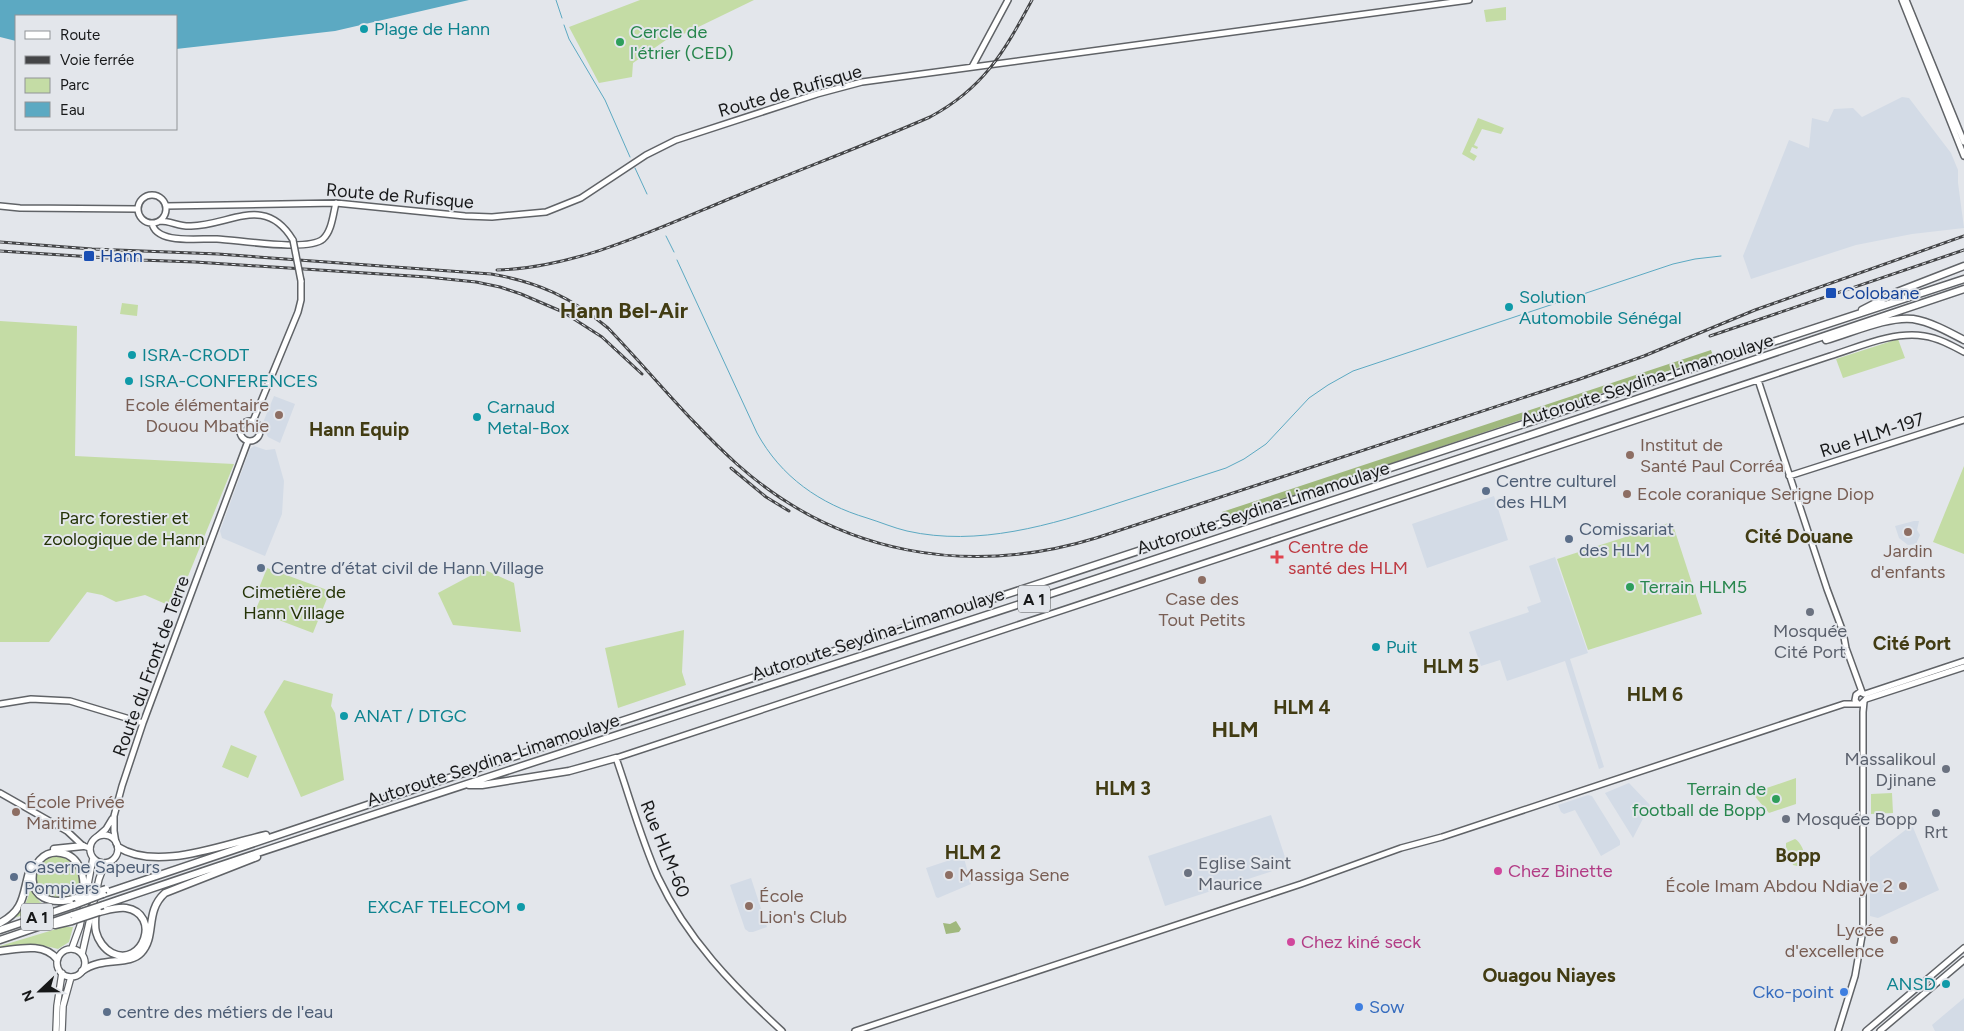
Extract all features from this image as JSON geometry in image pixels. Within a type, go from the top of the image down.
[{"type":"highway","points":[[1842,320],[1897,292],[1964,266]]},
{"type":"highway","name":"Autoroute Seydina-Limamoulaye","points":[[0,930],[74,905],[104,891],[130,885],[1964,279]]},
{"type":"highway","name":"Autoroute Seydina-Limamoulaye","points":[[0,940],[72,918],[103,905],[463,785],[1029,601],[1964,289]]},
{"type":"highway","points":[[1779,352],[1878,324],[1904,319],[1923,322],[1964,340]]},
{"type":"highway","points":[[463,785],[482,785],[554,773],[586,767],[616,758]]},
{"type":"highway","points":[[117,845],[128,854],[167,856],[220,847],[258,837],[282,834]]},
{"type":"highway","points":[[82,971],[97,963],[132,958],[142,952],[148,942],[152,915],[156,903],[170,889],[244,863],[284,844]]},
{"type":"highway","points":[[0,923],[12,916],[19,907],[31,866],[38,856],[50,850],[86,847]]},
{"type":"highway","points":[[85,904],[82,874],[74,859],[54,852],[40,860],[35,866],[32,878],[39,893],[48,900],[55,902],[77,898],[104,891]]},
{"type":"highway","points":[[72,918],[97,909],[124,908],[137,913],[145,925],[146,932],[138,950],[125,955],[114,954],[105,948],[96,933],[97,909]]},
{"type":"highway","points":[[0,952],[42,949],[50,952],[57,959]]},
{"type":"main road","points":[[82,954],[97,909],[99,879],[106,863],[115,857],[117,845],[106,835],[98,836],[86,847],[98,862],[106,863]]},
{"type":"main road","points":[[72,948],[85,904],[93,858]]},
{"type":"main road","points":[[72,948],[82,954],[85,962],[82,971],[77,976],[71,977],[62,973],[57,964],[57,959],[62,951],[72,948]]},
{"type":"main road","points":[[56,1031],[56,1011],[62,973]]},
{"type":"main road","points":[[62,1031],[63,1006],[71,977]]},
{"type":"street","points":[[972,67],[1008,0]]},
{"type":"street","name":"Route de Rufisque","points":[[138,209],[144,197],[153,194],[161,198],[166,206],[336,203],[492,217],[546,212],[581,198],[629,166],[676,140],[862,82],[1469,0]]},
{"type":"street","points":[[1902,0],[1964,156]]},
{"type":"street","points":[[1906,0],[1964,142]]},
{"type":"street","points":[[152,223],[157,233],[172,238],[310,245],[324,238],[329,231],[336,203]]},
{"type":"street","points":[[0,206],[20,208],[138,209],[144,220],[152,223],[160,221],[166,213]]},
{"type":"street","points":[[166,206],[166,213],[171,221]]},
{"type":"street","name":"Route du Front de Terre","points":[[160,221],[171,221],[190,226],[257,214],[280,222],[293,240],[302,281],[301,300],[298,312],[253,421]]},
{"type":"street","points":[[616,758],[1895,336],[1913,334],[1926,336],[1943,341],[1964,352]]},
{"type":"street","points":[[1758,380],[1826,589],[1843,632],[1858,686],[1863,696],[1863,930],[1855,976],[1838,1031]]},
{"type":"street","name":"Rue HLM-197","points":[[1789,476],[1964,420]]},
{"type":"street","name":"Route du Front de Terre","points":[[248,441],[242,436],[241,428],[246,422],[253,421]]},
{"type":"street","name":"Route du Front de Terre","points":[[248,441],[257,439],[260,434],[260,428],[253,421]]},
{"type":"street","name":"Route du Front de Terre","points":[[114,816],[143,724],[248,441]]},
{"type":"street","points":[[855,1031],[1301,884],[1401,848],[1442,837],[1856,701],[1863,696],[1964,661]]},
{"type":"street","points":[[1856,701],[1863,696],[1964,667]]},
{"type":"street","points":[[0,704],[31,700],[70,700],[143,724]]},
{"type":"street","points":[[1856,701],[1863,712]]},
{"type":"street","name":"Rue HLM-60","points":[[616,758],[649,856],[682,920],[706,955],[782,1031]]},
{"type":"street","points":[[0,793],[67,832],[86,847]]},
{"type":"street","points":[[98,836],[106,829],[114,816]]},
{"type":"street","points":[[114,816],[114,832],[117,845]]},
{"type":"street","points":[[1866,1031],[1964,948]]},
{"type":"street","points":[[1880,1031],[1964,960]]},
{"type":"shaded area","points":[[1902,97],[1909,98],[1951,153],[1958,170],[1964,228],[1912,234],[1856,245],[1751,279],[1743,256],[1789,140],[1809,148],[1812,118],[1828,122],[1834,109],[1853,108],[1862,117]]},
{"type":"shaded area","name":"Ecole élémentaire Douou Mbathie","points":[[274,396],[295,404],[280,443],[268,437],[262,425]]},
{"type":"shaded area","points":[[254,446],[266,450],[275,449],[284,481],[282,514],[265,556],[222,538],[220,531],[250,449]]},
{"type":"shaded area","points":[[1494,496],[1508,540],[1427,568],[1412,524]]},
{"type":"shaded area","name":"Jardin d'enfants","points":[[1919,521],[1917,530],[1920,535],[1916,544],[1908,545],[1899,538],[1895,526]]},
{"type":"shaded area","points":[[1555,557],[1588,653],[1570,659],[1604,767],[1599,769],[1565,661],[1507,681],[1500,660],[1481,666],[1469,632],[1529,612],[1527,607],[1541,602],[1529,566]]},
{"type":"shaded area","points":[[1629,783],[1650,805],[1633,838],[1605,793]]},
{"type":"shaded area","points":[[1588,795],[1592,796],[1620,841],[1620,845],[1601,856],[1575,810],[1564,814],[1558,805]]},
{"type":"shaded area","points":[[1271,815],[1288,866],[1165,906],[1148,856]]},
{"type":"shaded area","points":[[1912,825],[1939,890],[1878,918],[1870,916],[1870,857]]},
{"type":"shaded area","name":"Massiga Sene","points":[[962,856],[971,884],[938,898],[936,897],[926,868]]},
{"type":"shaded area","name":"École Lion's Club","points":[[751,878],[767,927],[749,932],[745,929],[730,885]]},
{"type":"shaded area","points":[[1964,998],[1964,1031],[1935,1031],[1932,1025]]},
{"type":"green space","name":"Cercle de l'étrier (CED)","points":[[640,0],[754,0],[686,33],[666,40],[633,63],[632,77],[599,83],[569,27]]},
{"type":"green space","points":[[1506,7],[1506,20],[1486,22],[1484,10]]},
{"type":"green space","points":[[1478,118],[1504,128],[1501,134],[1482,129],[1474,145],[1478,147],[1477,149],[1472,147],[1470,152],[1477,156],[1474,161],[1462,154]]},
{"type":"green space","points":[[122,303],[138,305],[137,316],[120,314]]},
{"type":"green space","name":"Parc forestier et zoologique de Hann","points":[[0,321],[77,326],[75,456],[234,464],[175,608],[145,595],[116,602],[102,595],[87,592],[49,642],[0,642]]},
{"type":"green space","points":[[1898,339],[1905,358],[1843,378],[1836,359]]},
{"type":"green space","points":[[1711,350],[1713,356],[1224,519],[1222,512]]},
{"type":"green space","points":[[1964,466],[1964,554],[1933,542]]},
{"type":"green space","name":"Terrain HLM5","points":[[1672,522],[1702,614],[1588,650],[1557,559]]},
{"type":"green space","name":"Cimetière de Hann Village","points":[[267,568],[330,591],[313,633],[255,611],[262,595],[257,593]]},
{"type":"green space","points":[[483,569],[514,583],[521,632],[453,625],[438,593]]},
{"type":"green space","points":[[684,630],[682,672],[686,685],[618,708],[605,648]]},
{"type":"green space","points":[[284,680],[333,694],[331,706],[335,713],[344,780],[301,797],[264,712]]},
{"type":"green space","points":[[231,745],[257,756],[248,778],[222,767]]},
{"type":"green space","name":"Terrain de football de Bopp","points":[[1796,778],[1796,804],[1769,813],[1752,793]]},
{"type":"green space","points":[[1892,793],[1893,813],[1871,814],[1871,794]]},
{"type":"green space","name":"Bopp","points":[[1795,839],[1801,846],[1805,860],[1805,863],[1797,866],[1793,865],[1786,847],[1786,843]]},
{"type":"green space","points":[[58,855],[73,864],[80,879],[81,891],[63,898],[51,898],[43,895],[38,889],[36,875],[38,868],[43,862],[50,857]]},
{"type":"green space","points":[[30,889],[40,902],[49,906],[14,918],[25,905]]},
{"type":"green space","points":[[956,921],[961,929],[959,932],[946,934],[943,923],[950,924]]},
{"type":"green space","points":[[63,927],[73,927],[69,942],[58,949],[44,946],[29,946],[0,949],[0,946]]},
{"type":"water","points":[[0,0],[469,0],[335,31],[178,49],[178,15],[15,15],[15,41],[0,37]]},
{"type":"waterway","points":[[556,0],[562,18]]},
{"type":"waterway","points":[[564,25],[569,39],[605,100],[630,157]]},
{"type":"waterway","points":[[635,168],[647,194]]},
{"type":"waterway","points":[[666,236],[674,252]]},
{"type":"waterway","points":[[677,260],[757,433],[767,449],[790,476],[803,487],[833,505],[892,527],[934,535],[960,536],[987,535],[1041,526],[1226,468],[1244,459],[1266,444],[1309,398],[1353,371],[1673,264],[1721,256]]},
{"type":"railway","points":[[497,270],[559,262],[622,243],[930,117],[949,106],[979,81],[1002,52],[1032,0]]},
{"type":"railway","points":[[0,242],[92,249],[218,254],[491,274],[524,281],[567,299],[608,328],[721,449],[777,496],[819,520],[862,538],[907,550],[954,556],[1001,556],[1048,550],[1096,538],[1580,379],[1644,356],[1755,310],[1964,236]]},
{"type":"railway","points":[[1710,336],[1964,250]]},
{"type":"railway","points":[[0,251],[427,277],[476,282],[521,294],[563,312],[602,337],[642,374]]},
{"type":"railway","points":[[731,468],[766,497],[789,511]]},
{"type":"place","name":"Plage de Hann","points":[[364,29]]},
{"type":"place","name":"Cercle de l'étrier (CED)","points":[[620,42]]},
{"type":"place","name":"Hann","points":[[89,256]]},
{"type":"place","name":"Colobane","points":[[1831,293]]},
{"type":"place","name":"Solution Automobile Sénégal","points":[[1509,307]]},
{"type":"place","name":"ISRA-CRODT","points":[[132,355]]},
{"type":"place","name":"ISRA-CONFERENCES","points":[[129,381]]},
{"type":"place","name":"Ecole élémentaire Douou Mbathie","points":[[279,415]]},
{"type":"place","name":"Carnaud Metal-Box","points":[[477,417]]},
{"type":"place","name":"Institut de Santé Paul Corréa","points":[[1630,455]]},
{"type":"place","name":"Centre culturel des HLM","points":[[1486,491]]},
{"type":"place","name":"Ecole coranique Serigne Diop","points":[[1627,494]]},
{"type":"place","name":"Jardin d'enfants","points":[[1908,532]]},
{"type":"place","name":"Comissariat des HLM","points":[[1569,539]]},
{"type":"place","name":"Centre de santé des HLM","points":[[1277,557]]},
{"type":"place","name":"Centre d’état civil de Hann Village","points":[[261,568]]},
{"type":"place","name":"Case des Tout Petits","points":[[1202,580]]},
{"type":"place","name":"Terrain HLM5","points":[[1630,587]]},
{"type":"place","name":"Mosquée Cité Port","points":[[1810,612]]},
{"type":"place","name":"Puit","points":[[1376,647]]},
{"type":"place","name":"ANAT / DTGC","points":[[344,716]]},
{"type":"place","name":"Massalikoul Djinane","points":[[1946,769]]},
{"type":"place","name":"Terrain de football de Bopp","points":[[1776,799]]},
{"type":"place","name":"École Privée Maritime","points":[[16,812]]},
{"type":"place","name":"Rrt","points":[[1936,813]]},
{"type":"place","name":"Mosquée Bopp","points":[[1786,819]]},
{"type":"place","name":"Chez Binette","points":[[1498,871]]},
{"type":"place","name":"Eglise Saint Maurice","points":[[1188,873]]},
{"type":"place","name":"Massiga Sene","points":[[949,875]]},
{"type":"place","name":"Caserne Sapeurs Pompiers","points":[[14,877]]},
{"type":"place","name":"École Imam Abdou Ndiaye 2","points":[[1903,886]]},
{"type":"place","name":"École Lion's Club","points":[[749,906]]},
{"type":"place","name":"EXCAF TELECOM","points":[[521,907]]},
{"type":"place","name":"Lycée d'excellence","points":[[1894,940]]},
{"type":"place","name":"Chez kiné seck","points":[[1291,942]]},
{"type":"place","name":"ANSD","points":[[1946,984]]},
{"type":"place","name":"Cko-point","points":[[1844,992]]},
{"type":"place","name":"Sow","points":[[1359,1007]]},
{"type":"place","name":"centre des métiers de l'eau","points":[[107,1012]]},
{"type":"district","name":"Hann Bel-Air","points":[[624,310]]},
{"type":"district","name":"Hann Equip","points":[[359,429]]},
{"type":"district","name":"Cité Douane","points":[[1799,536]]},
{"type":"district","name":"Cité Port","points":[[1912,643]]},
{"type":"district","name":"HLM 5","points":[[1451,666]]},
{"type":"district","name":"HLM 6","points":[[1655,694]]},
{"type":"district","name":"HLM 4","points":[[1302,707]]},
{"type":"district","name":"HLM","points":[[1235,729]]},
{"type":"district","name":"HLM 3","points":[[1123,788]]},
{"type":"district","name":"HLM 2","points":[[973,852]]},
{"type":"district","name":"Bopp","points":[[1798,855]]},
{"type":"district","name":"Ouagou Niayes","points":[[1549,975]]}]
